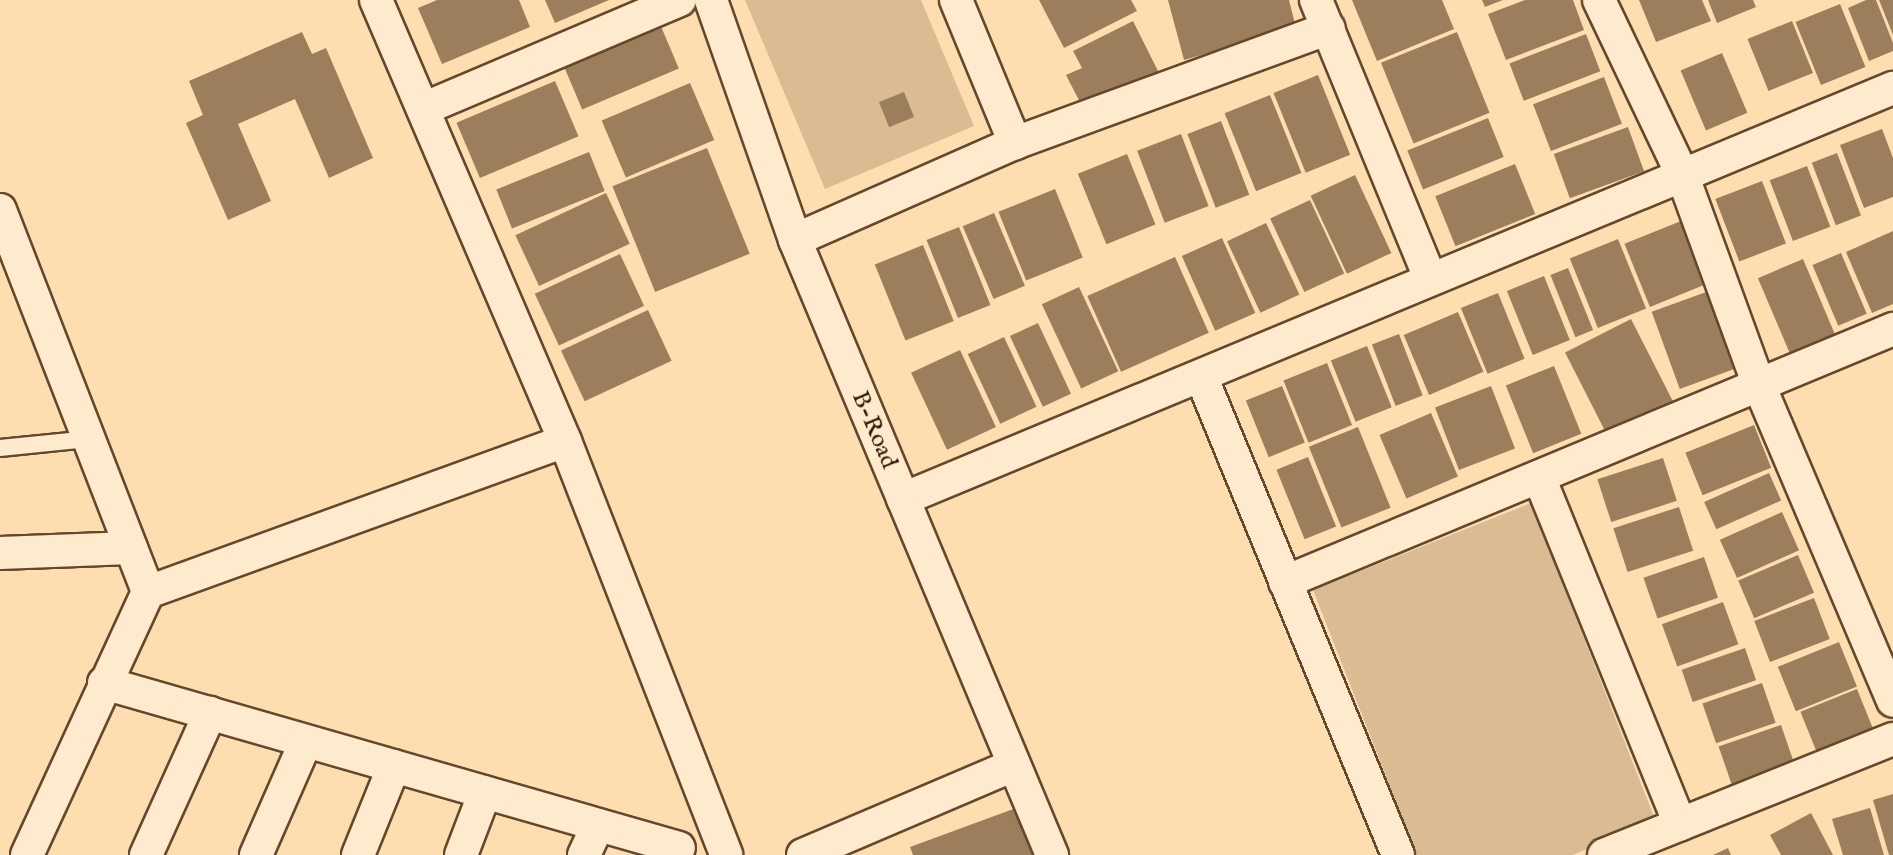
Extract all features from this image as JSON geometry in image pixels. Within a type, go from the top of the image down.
[{"type":"street","points":[[376,0],[565,441],[726,855]]},
{"type":"street","points":[[423,109],[680,0]]},
{"type":"street","name":"B-Road","points":[[711,0],[795,240],[1052,855]]},
{"type":"street","points":[[956,0],[1015,143]]},
{"type":"street","points":[[1599,0],[1682,174],[1759,385],[1893,701]]},
{"type":"street","points":[[795,240],[1015,143],[1322,14],[1430,278]]},
{"type":"street","points":[[903,499],[1893,88]]},
{"type":"street","points":[[0,210],[9,260],[88,439],[148,592]]},
{"type":"street","points":[[1285,582],[1893,329]]},
{"type":"street","points":[[1201,376],[1398,855]]},
{"type":"street","points":[[27,855],[148,592],[565,441]]},
{"type":"street","points":[[1539,477],[1680,824]]},
{"type":"street","points":[[0,553],[131,548]]},
{"type":"street","points":[[104,683],[679,848]]},
{"type":"street","points":[[146,855],[210,713]]},
{"type":"street","points":[[1604,855],[1893,739]]},
{"type":"street","points":[[256,855],[306,741]]},
{"type":"street","points":[[803,855],[1014,765]]},
{"type":"street","points":[[358,855],[394,766]]},
{"type":"street","points":[[461,855],[485,792]]},
{"type":"street","points":[[584,855],[598,825]]},
{"type":"lane","points":[[0,448],[88,439]]},
{"type":"shaded area","points":[[745,0],[921,0],[974,126],[825,189]]},
{"type":"shaded area","points":[[1531,503],[1656,822],[1572,855],[1417,855],[1313,590]]},
{"type":"building","points":[[437,0],[519,0],[530,27],[442,64],[418,8]]},
{"type":"building","points":[[545,0],[609,0],[555,23]]},
{"type":"building","points":[[1039,0],[1131,0],[1137,11],[1064,48]]},
{"type":"building","points":[[1168,0],[1289,0],[1296,28],[1184,60]]},
{"type":"building","points":[[1352,0],[1442,0],[1454,29],[1377,61]]},
{"type":"building","points":[[1482,0],[1503,0],[1485,7]]},
{"type":"building","points":[[1525,0],[1573,0],[1584,30],[1506,60],[1488,14]]},
{"type":"building","points":[[1639,0],[1702,0],[1711,21],[1656,42]]},
{"type":"building","points":[[1708,0],[1753,0],[1756,7],[1717,23]]},
{"type":"building","points":[[1866,0],[1876,0],[1893,43],[1893,51],[1869,61],[1848,8]]},
{"type":"building","points":[[1879,0],[1893,0],[1893,35]]},
{"type":"building","points":[[1840,4],[1865,67],[1821,85],[1795,22]]},
{"type":"building","points":[[657,17],[679,69],[582,110],[560,58]]},
{"type":"building","points":[[1133,21],[1160,75],[1085,112],[1066,75],[1082,68],[1073,51]]},
{"type":"building","points":[[1792,21],[1813,73],[1768,91],[1747,39]]},
{"type":"building","points":[[302,32],[312,54],[326,48],[373,158],[329,178],[295,99],[238,124],[271,201],[228,220],[186,123],[203,115],[189,81]]},
{"type":"building","points":[[1457,32],[1490,113],[1414,143],[1381,63]]},
{"type":"building","points":[[1586,34],[1600,71],[1524,101],[1509,63]]},
{"type":"building","points":[[1722,53],[1747,113],[1706,130],[1681,71]]},
{"type":"building","points":[[1318,75],[1350,155],[1306,173],[1273,93]]},
{"type":"building","points":[[1604,77],[1622,124],[1551,151],[1533,104]]},
{"type":"building","points":[[555,81],[578,136],[480,178],[457,123]]},
{"type":"building","points":[[690,83],[714,140],[626,178],[602,121]]},
{"type":"building","points":[[904,92],[914,117],[889,127],[879,102]]},
{"type":"building","points":[[1270,95],[1301,173],[1256,191],[1225,113]]},
{"type":"building","points":[[1488,118],[1504,157],[1423,190],[1407,151]]},
{"type":"building","points":[[1221,121],[1249,195],[1216,208],[1187,134]]},
{"type":"building","points":[[1628,127],[1644,171],[1570,198],[1554,154]]},
{"type":"building","points":[[1882,129],[1893,158],[1893,197],[1864,208],[1840,145]]},
{"type":"building","points":[[1181,134],[1209,206],[1165,223],[1137,151]]},
{"type":"building","points":[[707,148],[750,254],[655,292],[612,186]]},
{"type":"building","points":[[589,152],[605,191],[512,228],[496,189]]},
{"type":"building","points":[[1837,153],[1861,216],[1836,225],[1812,163]]},
{"type":"building","points":[[1127,154],[1155,224],[1106,244],[1078,174]]},
{"type":"building","points":[[1515,164],[1535,214],[1455,246],[1435,196]]},
{"type":"building","points":[[1807,166],[1830,227],[1793,241],[1770,180]]},
{"type":"building","points":[[1355,175],[1391,253],[1347,274],[1311,196]]},
{"type":"building","points":[[1762,181],[1786,244],[1739,261],[1715,199]]},
{"type":"building","points":[[1055,189],[1083,258],[1026,280],[998,212]]},
{"type":"building","points":[[606,193],[630,244],[539,286],[515,235]]},
{"type":"building","points":[[1310,200],[1344,273],[1304,292],[1270,219]]},
{"type":"building","points":[[994,213],[1025,286],[994,299],[963,226]]},
{"type":"building","points":[[1681,221],[1706,284],[1650,307],[1624,244]]},
{"type":"building","points":[[1266,223],[1299,295],[1260,313],[1227,241]]},
{"type":"building","points":[[959,227],[990,305],[958,318],[927,240]]},
{"type":"building","points":[[1893,231],[1893,304],[1872,313],[1846,252]]},
{"type":"building","points":[[1222,238],[1255,313],[1215,331],[1182,256]]},
{"type":"building","points":[[1618,239],[1646,309],[1598,328],[1570,258]]},
{"type":"building","points":[[923,245],[954,321],[906,341],[875,264]]},
{"type":"building","points":[[1841,253],[1867,314],[1838,326],[1812,265]]},
{"type":"building","points":[[620,254],[644,306],[559,345],[535,294]]},
{"type":"building","points":[[1175,257],[1209,333],[1121,372],[1087,296]]},
{"type":"building","points":[[1803,259],[1835,335],[1790,355],[1758,278]]},
{"type":"building","points":[[1568,268],[1593,330],[1575,337],[1550,275]]},
{"type":"building","points":[[1544,276],[1570,340],[1533,355],[1507,291]]},
{"type":"building","points":[[1079,287],[1118,371],[1081,389],[1042,304]]},
{"type":"building","points":[[1709,291],[1737,368],[1680,389],[1652,312]]},
{"type":"building","points":[[1498,293],[1525,359],[1488,374],[1461,308]]},
{"type":"building","points":[[648,310],[672,361],[585,401],[561,351]]},
{"type":"building","points":[[1458,312],[1483,372],[1429,395],[1404,335]]},
{"type":"building","points":[[1631,319],[1673,401],[1607,435],[1565,353]]},
{"type":"building","points":[[1038,323],[1071,394],[1043,407],[1010,336]]},
{"type":"building","points":[[1399,334],[1423,396],[1396,406],[1372,344]]},
{"type":"building","points":[[1004,337],[1037,407],[1000,424],[968,354]]},
{"type":"building","points":[[1367,346],[1392,407],[1356,422],[1331,361]]},
{"type":"building","points":[[960,350],[996,427],[947,450],[911,373]]},
{"type":"building","points":[[1327,363],[1352,425],[1309,443],[1283,381]]},
{"type":"building","points":[[1554,366],[1581,434],[1533,453],[1506,385]]},
{"type":"building","points":[[1282,386],[1305,443],[1269,457],[1246,401]]},
{"type":"building","points":[[1491,386],[1515,449],[1459,470],[1435,408]]},
{"type":"building","points":[[1431,413],[1458,477],[1406,498],[1379,435]]},
{"type":"building","points":[[1754,425],[1771,468],[1703,495],[1685,453]]},
{"type":"building","points":[[1358,427],[1391,508],[1341,528],[1309,447]]},
{"type":"building","points":[[1308,457],[1336,527],[1305,539],[1276,470]]},
{"type":"building","points":[[1663,458],[1677,501],[1611,522],[1597,479]]},
{"type":"building","points":[[1769,473],[1781,500],[1716,529],[1704,502]]},
{"type":"building","points":[[1679,507],[1693,551],[1628,572],[1613,528]]},
{"type":"building","points":[[1782,512],[1799,550],[1737,578],[1720,540]]},
{"type":"building","points":[[1798,555],[1814,593],[1754,618],[1738,580]]},
{"type":"building","points":[[1704,557],[1718,598],[1657,618],[1643,578]]},
{"type":"building","points":[[1814,598],[1830,639],[1770,662],[1754,621]]},
{"type":"building","points":[[1723,602],[1738,644],[1677,667],[1662,624]]},
{"type":"building","points":[[1839,642],[1857,687],[1796,711],[1778,667]]},
{"type":"building","points":[[1745,648],[1756,680],[1693,702],[1682,670]]},
{"type":"building","points":[[1762,683],[1776,723],[1716,743],[1702,704]]},
{"type":"building","points":[[1857,689],[1874,732],[1818,755],[1800,712]]},
{"type":"building","points":[[1781,725],[1797,771],[1735,793],[1719,746]]},
{"type":"building","points":[[1893,794],[1893,855],[1889,855],[1873,800]]},
{"type":"building","points":[[1016,808],[1034,855],[913,855],[910,847]]},
{"type":"building","points":[[1870,808],[1884,855],[1843,855],[1832,819]]},
{"type":"building","points":[[1811,813],[1833,855],[1781,855],[1770,835]]},
{"type":"building","points":[[1728,848],[1731,855],[1713,855]]}]
